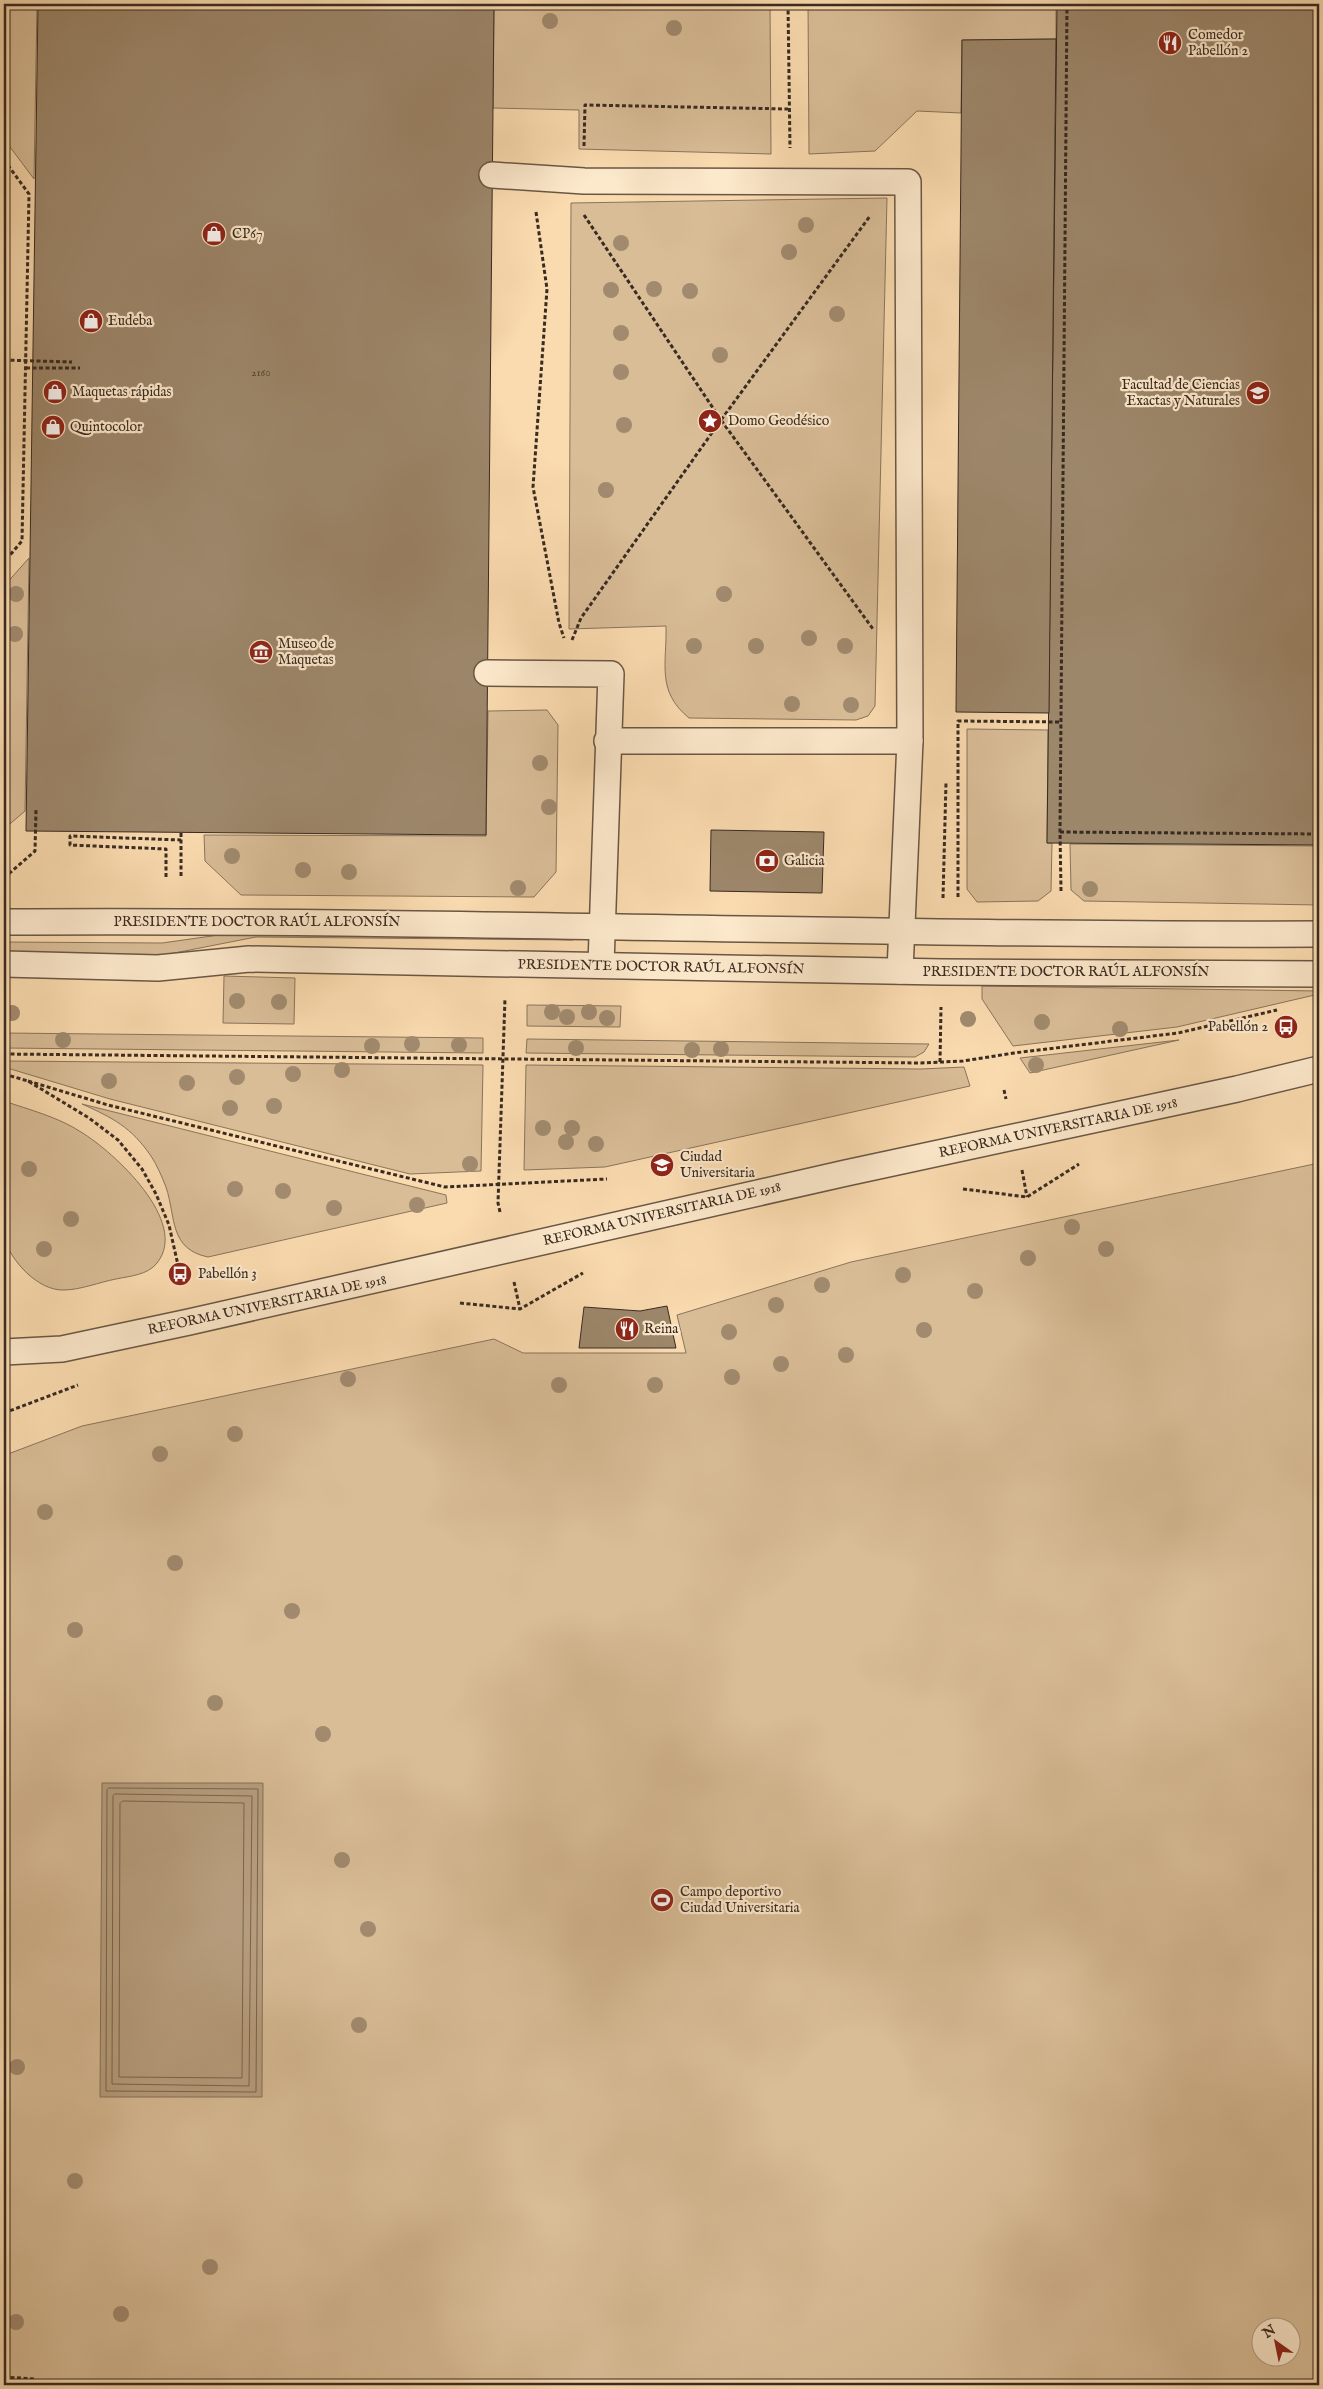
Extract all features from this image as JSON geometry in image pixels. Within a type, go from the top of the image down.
[{"type":"lane","points":[[492,176],[584,181],[908,182],[910,741],[900,971]]},
{"type":"lane","points":[[487,673],[611,674],[607,741],[601,965]]},
{"type":"lane","points":[[607,741],[910,741]]},
{"type":"lane","name":"PRESIDENTE DOCTOR RAÚL ALFONSÍN","points":[[4,922],[214,920],[901,931],[1319,934]]},
{"type":"lane","name":"PRESIDENTE DOCTOR RAÚL ALFONSÍN","points":[[4,964],[158,968],[248,959],[900,971],[1319,974]]},
{"type":"lane","name":"REFORMA UNIVERSITARIA DE 1918","points":[[4,1352],[62,1349],[189,1322],[746,1195],[1236,1089],[1319,1069]]},
{"type":"path","points":[[788,4],[789,122]]},
{"type":"path","points":[[1061,891],[1067,4]]},
{"type":"path","points":[[788,109],[585,105],[584,217],[721,420],[874,630]]},
{"type":"path","points":[[4,160],[29,194],[22,541],[4,562]]},
{"type":"path","points":[[531,179],[547,290],[533,487],[559,623],[578,673]]},
{"type":"path","points":[[568,650],[581,618],[721,420],[877,207],[908,182]]},
{"type":"path","points":[[4,360],[72,362]]},
{"type":"path","points":[[26,368],[80,368]]},
{"type":"path","points":[[958,900],[958,721],[1061,722]]},
{"type":"path","points":[[943,900],[946,781]]},
{"type":"path","points":[[4,878],[35,851],[36,810]]},
{"type":"path","points":[[1060,832],[1319,834]]},
{"type":"path","points":[[181,833],[182,876]]},
{"type":"path","points":[[166,877],[166,849],[70,844],[70,836],[181,840]]},
{"type":"path","points":[[500,1212],[502,1059],[506,988]]},
{"type":"path","points":[[940,1062],[941,1002]]},
{"type":"path","points":[[4,1054],[940,1062],[1178,1033],[1282,1009]]},
{"type":"path","points":[[4,1074],[108,1105],[445,1187],[607,1179]]},
{"type":"path","points":[[28,1081],[89,1118],[118,1140],[142,1169],[170,1225],[180,1274]]},
{"type":"path","points":[[1004,1090],[1006,1099]]},
{"type":"path","points":[[963,1189],[1027,1196],[1079,1164]]},
{"type":"path","points":[[1021,1166],[1027,1196]]},
{"type":"path","points":[[460,1303],[520,1309],[583,1273]]},
{"type":"path","points":[[514,1279],[520,1309]]},
{"type":"path","points":[[4,1412],[78,1385]]},
{"type":"path","points":[[4,2377],[35,2379],[34,2385]]},
{"type":"shaded area","points":[[4,4],[37,4],[34,179],[4,139]]},
{"type":"shaded area","points":[[494,4],[770,4],[771,154],[579,149],[579,110],[493,108]]},
{"type":"shaded area","points":[[808,4],[1056,4],[1056,39],[962,40],[961,113],[917,111],[875,151],[809,154]]},
{"type":"shaded area","points":[[887,198],[875,706],[868,716],[856,720],[689,718],[679,708],[667,687],[665,665],[666,626],[569,629],[571,203]]},
{"type":"shaded area","points":[[29,558],[25,811],[4,829],[4,586]]},
{"type":"shaded area","points":[[547,710],[558,725],[556,872],[534,897],[241,895],[205,861],[204,835],[486,836],[488,711]]},
{"type":"shaded area","points":[[967,729],[1048,730],[1047,843],[1052,843],[1051,891],[1038,901],[977,902],[967,889]]},
{"type":"shaded area","points":[[1070,844],[1319,846],[1319,905],[1084,901],[1071,890]]},
{"type":"shaded area","points":[[219,935],[573,938],[573,940],[256,937],[159,956],[4,954],[4,942],[162,943]]},
{"type":"shaded area","points":[[224,976],[295,978],[294,1024],[223,1023]]},
{"type":"shaded area","points":[[982,986],[1319,991],[1319,994],[1177,1027],[1013,1046],[982,999]]},
{"type":"shaded area","points":[[527,1005],[621,1006],[620,1027],[527,1026]]},
{"type":"shaded area","points":[[4,1033],[483,1038],[483,1053],[4,1048]]},
{"type":"shaded area","points":[[527,1039],[929,1044],[924,1052],[915,1057],[526,1053]]},
{"type":"shaded area","points":[[1179,1040],[1030,1073],[1020,1058]]},
{"type":"shaded area","points":[[4,1061],[483,1065],[481,1171],[410,1174],[110,1099],[4,1067]]},
{"type":"shaded area","points":[[526,1065],[921,1069],[964,1067],[970,1086],[605,1167],[524,1170]]},
{"type":"shaded area","points":[[4,1101],[44,1114],[81,1132],[128,1171],[144,1190],[156,1209],[164,1228],[165,1246],[153,1267],[138,1274],[64,1290],[45,1286],[35,1280],[19,1265],[8,1247],[3,1234]]},
{"type":"shaded area","points":[[82,1104],[446,1195],[447,1203],[208,1257],[195,1253],[186,1247],[180,1239],[173,1220],[166,1187],[155,1163],[144,1146],[121,1124]]},
{"type":"shaded area","name":"Campo deportivo Ciudad Universitaria","points":[[1319,1163],[1319,2385],[4,2385],[4,1474],[8,1454],[82,1426],[494,1339],[523,1353],[686,1353],[677,1315],[851,1262]]},
{"type":"water","points":[[102,1783],[263,1783],[262,2097],[100,2097]]},
{"type":"building","points":[[38,4],[494,4],[486,835],[26,831]]},
{"type":"building","points":[[1057,4],[1319,4],[1319,845],[1047,843]]},
{"type":"building","points":[[1056,39],[1049,713],[956,712],[962,40]]},
{"type":"building","name":"Galicia","points":[[711,830],[824,832],[822,893],[710,891]]},
{"type":"building","name":"Reina","points":[[667,1306],[676,1348],[579,1348],[584,1307],[640,1311]]},
{"type":"place","name":"Comedor Pabellón 2","points":[[1170,43]]},
{"type":"place","name":"CP67","points":[[214,234]]},
{"type":"place","name":"Eudeba","points":[[91,321]]},
{"type":"place","name":"Maquetas rápidas","points":[[55,392]]},
{"type":"place","name":"Facultad de Ciencias Exactas y Naturales","points":[[1258,393]]},
{"type":"place","name":"Domo Geodésico","points":[[710,421]]},
{"type":"place","name":"Quintocolor","points":[[53,427]]},
{"type":"place","name":"Museo de Maquetas","points":[[261,652]]},
{"type":"place","name":"Galicia","points":[[767,861]]},
{"type":"place","name":"Pabellón 2","points":[[1286,1027]]},
{"type":"place","name":"Ciudad Universitaria","points":[[662,1165]]},
{"type":"place","name":"Pabellón 3","points":[[180,1274]]},
{"type":"place","name":"Reina","points":[[627,1329]]},
{"type":"place","name":"Campo deportivo Ciudad Universitaria","points":[[662,1900]]}]
